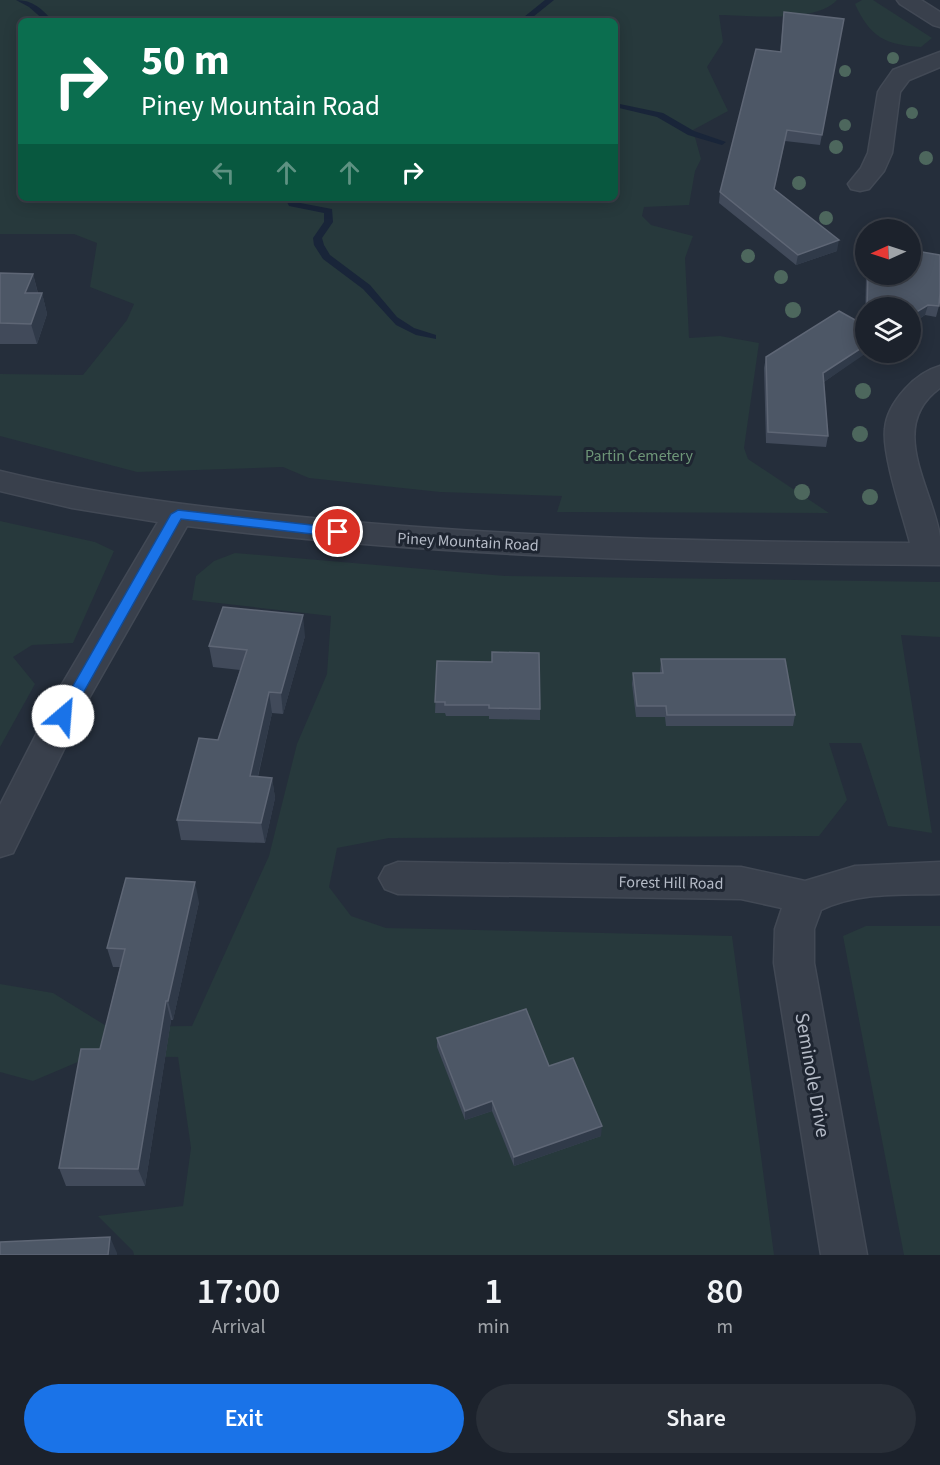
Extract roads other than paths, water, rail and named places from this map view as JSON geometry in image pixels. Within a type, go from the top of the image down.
[{"type":"street","points":[[907,0],[940,21]]},
{"type":"street","points":[[860,184],[872,171],[880,153],[889,92],[901,75],[940,59]]},
{"type":"street","points":[[934,554],[902,451],[899,429],[907,404],[923,387],[940,375]]},
{"type":"street","name":"Piney Mountain Road","points":[[0,481],[46,493],[178,514],[382,537],[641,550],[934,554]]},
{"type":"street","points":[[0,842],[73,695],[178,514]]},
{"type":"street","name":"Forest Hill Road","points":[[398,878],[741,883],[807,898]]},
{"type":"street","points":[[807,898],[827,887],[848,882],[874,879],[940,878]]},
{"type":"street","name":"Seminole Drive","points":[[807,898],[798,910],[793,932],[794,963],[844,1255]]},
{"type":"waterway","points":[[20,0],[32,5],[46,18]]},
{"type":"waterway","points":[[527,18],[550,0]]},
{"type":"waterway","points":[[618,106],[660,115],[691,133],[722,142]]},
{"type":"waterway","points":[[290,201],[292,204],[329,211],[328,222],[318,238],[322,251],[366,287],[399,323],[415,332],[433,337]]},
{"type":"park label","name":"Partin Cemetery","points":[[639,455]]}]
